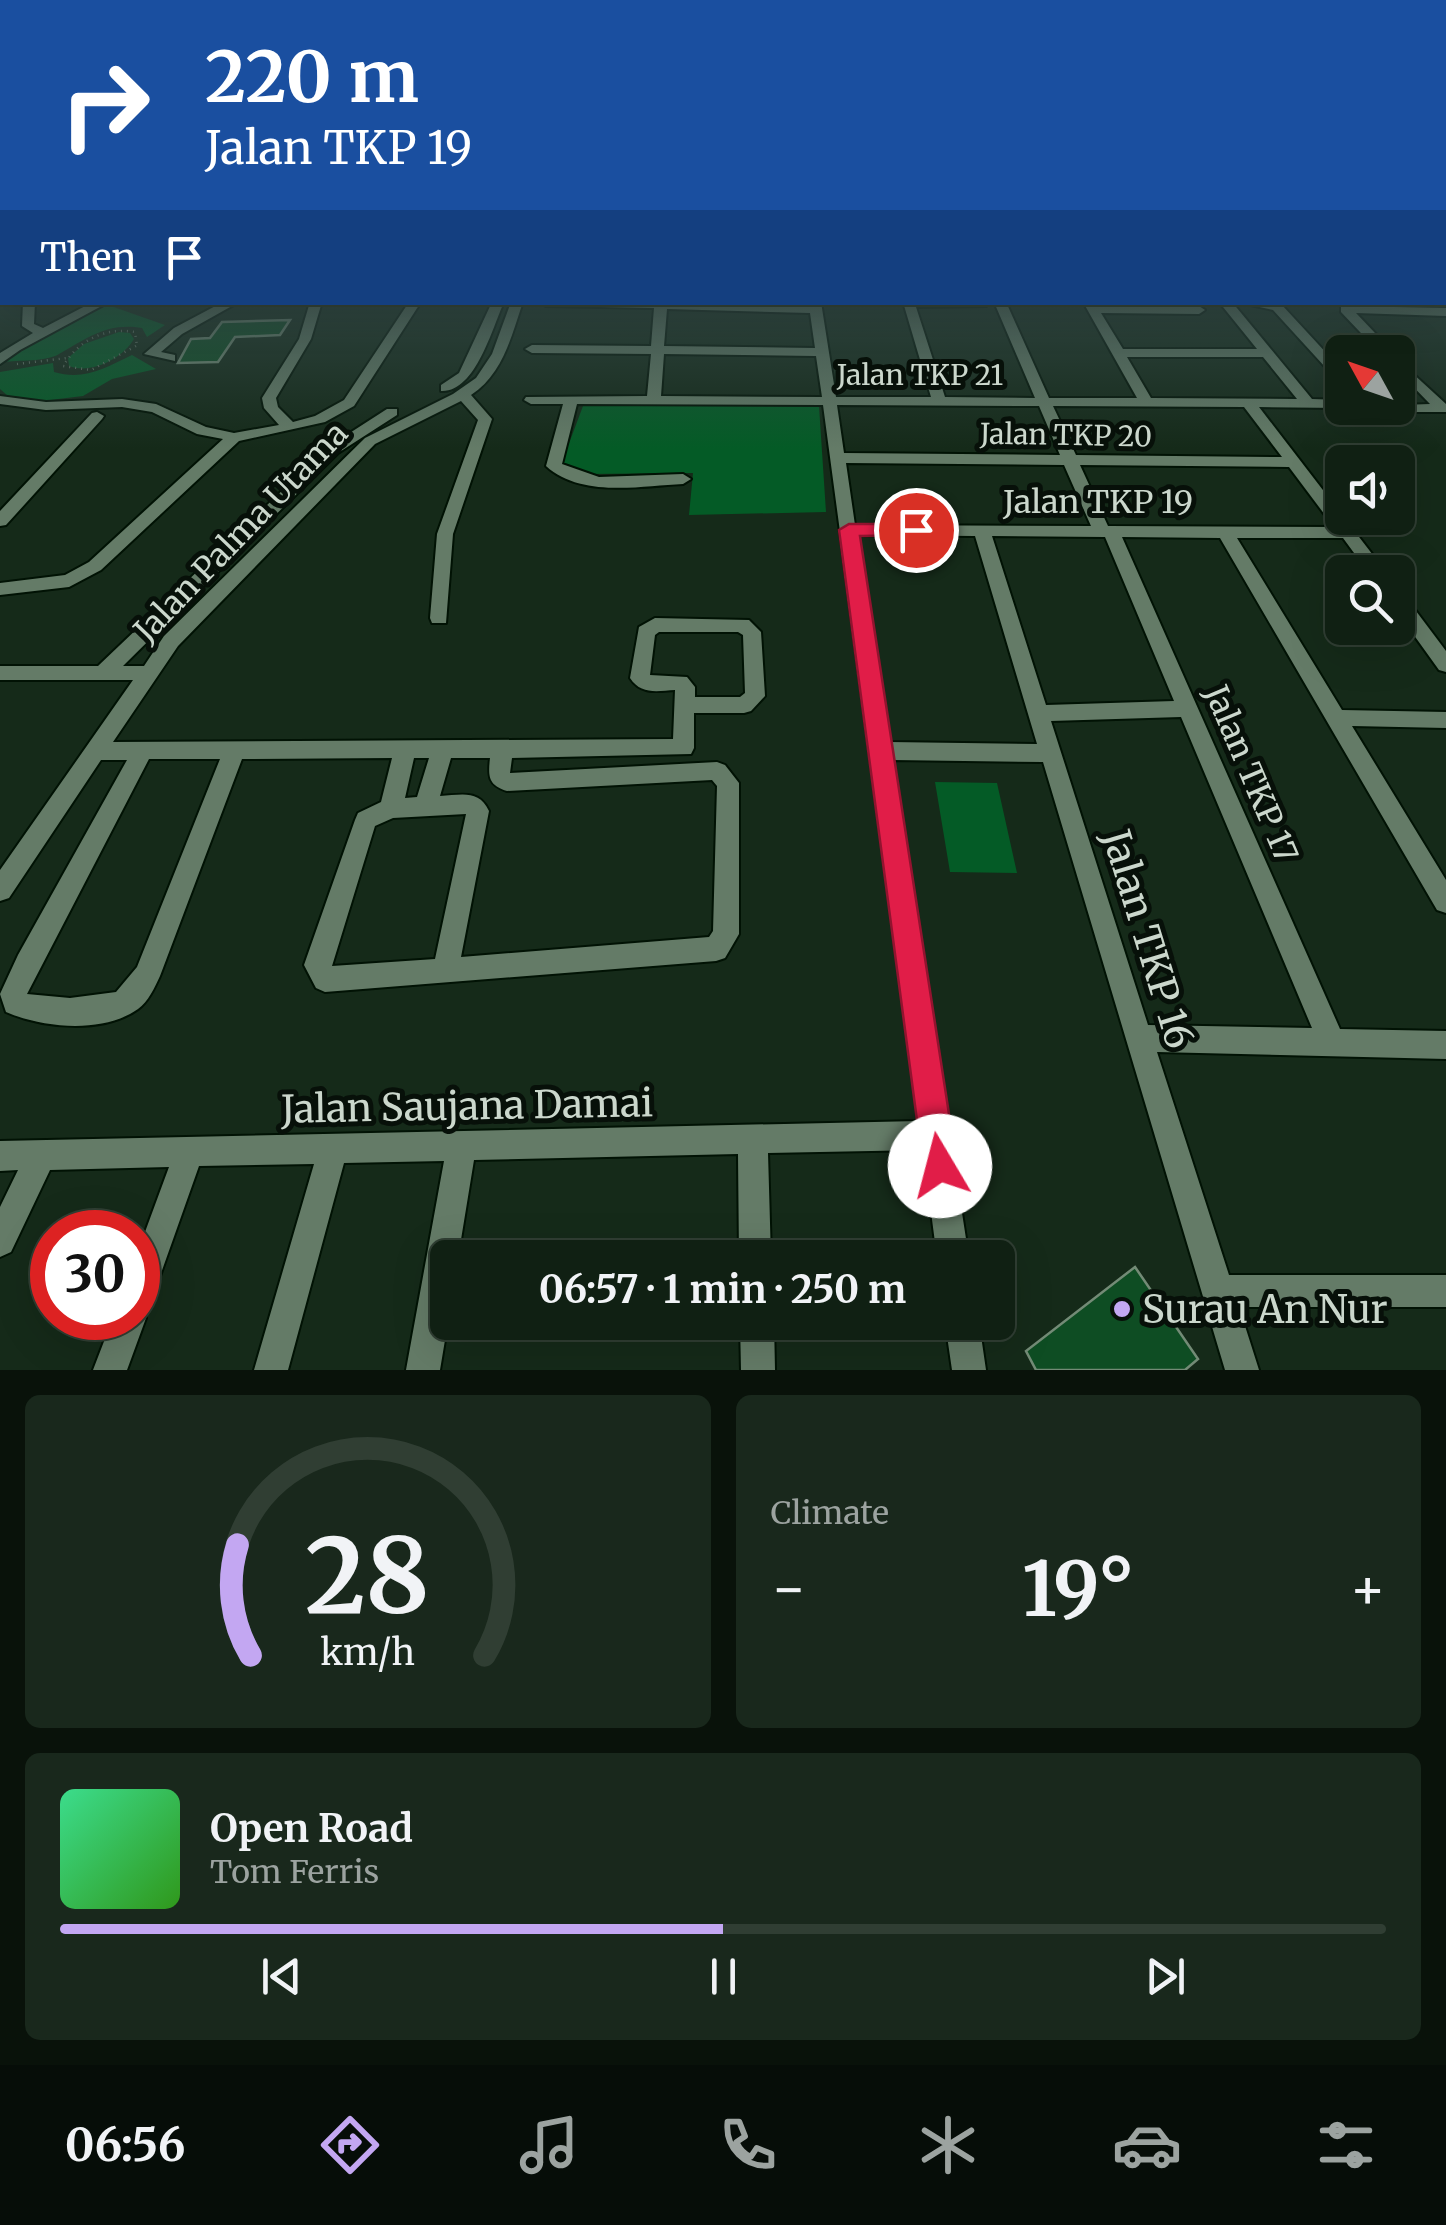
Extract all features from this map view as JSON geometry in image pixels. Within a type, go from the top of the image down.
[{"type":"street","points":[[28,322],[28,326],[42,332]]},
{"type":"street","points":[[0,360],[63,322]]},
{"type":"street","points":[[170,358],[151,354],[160,344],[198,322]]},
{"type":"street","points":[[290,427],[271,408],[268,398],[305,340],[310,322]]},
{"type":"street","points":[[0,400],[46,406],[122,402],[156,408],[202,430],[234,437],[290,427],[320,419],[349,403],[402,322]]},
{"type":"street","points":[[105,671],[333,450],[378,418],[465,375],[489,322]]},
{"type":"street","name":"Jalan Palma Utama","points":[[0,890],[146,672],[210,596],[370,441],[394,424],[462,394],[480,381],[496,359],[510,322]]},
{"type":"street","points":[[654,399],[660,322]]},
{"type":"street","points":[[818,322],[950,1240]]},
{"type":"street","points":[[915,322],[939,400]]},
{"type":"street","name":"Jalan TKP 17","points":[[1009,322],[1069,460],[1107,532],[1188,709],[1332,1042]]},
{"type":"street","points":[[1100,322],[1146,401]]},
{"type":"street","points":[[1242,322],[1308,403]]},
{"type":"street","points":[[1291,322],[1325,359]]},
{"type":"street","points":[[532,349],[823,352]]},
{"type":"street","points":[[1118,353],[1268,353]]},
{"type":"street","points":[[1415,380],[1444,408]]},
{"type":"street","points":[[438,618],[445,534],[485,419],[462,394]]},
{"type":"street","points":[[571,399],[554,466],[564,474],[584,480],[683,480]]},
{"type":"street","name":"Jalan TKP 21","points":[[532,400],[1325,404]]},
{"type":"street","points":[[1248,402],[1325,504]]},
{"type":"street","points":[[1415,408],[1444,408]]},
{"type":"street","points":[[0,520],[97,416]]},
{"type":"street","points":[[0,590],[69,581],[96,566],[234,437]]},
{"type":"street","name":"Jalan TKP 20","points":[[839,458],[1294,462]]},
{"type":"street","name":"Jalan TKP 19","points":[[849,530],[1325,533]]},
{"type":"street","name":"Jalan TKP 16","points":[[982,531],[1242,1370]]},
{"type":"street","points":[[1225,532],[1446,902]]},
{"type":"street","points":[[1349,535],[1364,555]]},
{"type":"street","points":[[1415,623],[1446,664]]},
{"type":"street","points":[[93,751],[140,758],[405,750],[683,748],[684,687],[680,682],[649,684],[640,678],[646,632],[655,625],[742,626],[752,632],[755,696],[744,705],[684,705]]},
{"type":"street","points":[[0,674],[146,672]]},
{"type":"street","points":[[1039,712],[1188,709]]},
{"type":"street","points":[[1336,718],[1446,720]]},
{"type":"street","points":[[391,808],[405,750]]},
{"type":"street","points":[[426,805],[442,751]]},
{"type":"street","points":[[446,970],[478,810],[472,804],[391,808],[366,820],[317,965],[325,979],[446,970],[716,949],[726,934],[728,782],[717,771],[507,782],[499,777],[502,751]]},
{"type":"street","points":[[880,751],[1051,754]]},
{"type":"street","points":[[140,758],[13,994],[15,1003],[24,1008],[52,1011],[113,1006],[134,993],[146,976],[232,756]]},
{"type":"street","points":[[1139,1038],[1446,1045]]},
{"type":"street","name":"Jalan Saujana Damai","points":[[0,1156],[935,1135]]},
{"type":"street","points":[[753,1139],[755,1240]]},
{"type":"street","points":[[422,1370],[461,1146]]},
{"type":"street","points":[[271,1370],[332,1148]]},
{"type":"street","points":[[160,1231],[188,1152]]},
{"type":"street","points":[[0,1241],[41,1156]]},
{"type":"street","points":[[1218,1291],[1446,1291]]},
{"type":"street","points":[[110,1370],[120,1340]]},
{"type":"street","points":[[757,1340],[758,1370]]},
{"type":"street","points":[[965,1340],[969,1370]]},
{"type":"path","points":[[136,346],[135,332],[115,331],[78,345],[63,366],[83,372],[136,346],[160,344]]},
{"type":"path","points":[[17,364],[67,358]]},
{"type":"green space","points":[[73,322],[165,325],[147,337],[142,328],[108,329],[53,357],[3,362],[22,347]]},
{"type":"green space","points":[[119,332],[130,333],[134,339],[114,358],[87,368],[69,366],[68,358],[84,344]]},
{"type":"green space","points":[[132,355],[156,369],[112,379],[83,396],[42,401],[8,396],[0,389],[0,372],[53,363],[54,372],[85,374]]},
{"type":"green space","points":[[583,406],[819,406],[826,512],[689,515],[693,473],[586,474],[562,462]]},
{"type":"green space","points":[[935,782],[997,783],[1017,873],[950,872]]},
{"type":"building","points":[[222,322],[289,322],[280,335],[235,337],[218,362],[178,363],[191,339],[210,338]]},
{"type":"building","name":"Surau An Nur","points":[[1135,1267],[1198,1359],[1185,1370],[1036,1370],[1026,1351]]},
{"type":"place","name":"Surau An Nur","points":[[1122,1309]]},
{"type":"route","points":[[916,530],[849,530],[940,1166]]}]
